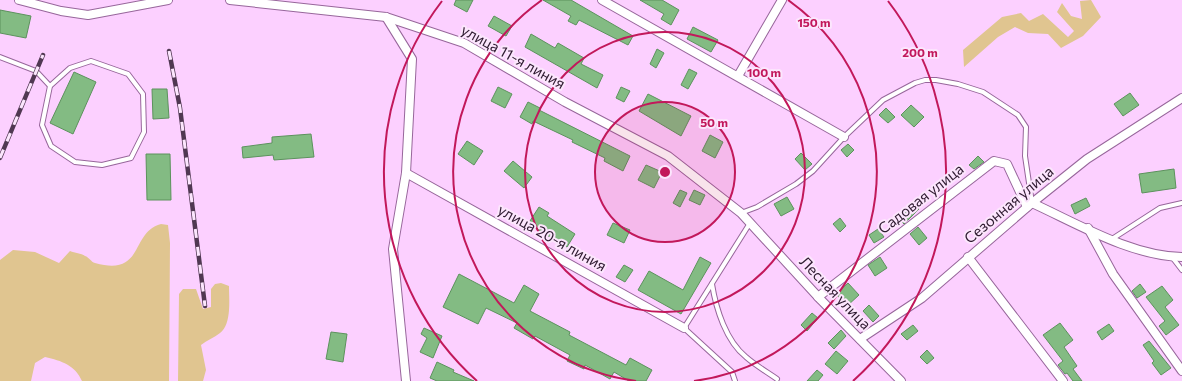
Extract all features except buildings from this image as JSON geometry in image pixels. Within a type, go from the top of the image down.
[{"type":"street","points":[[19,0],[61,11],[88,15],[168,0]]},
{"type":"street","name":"улица 11-я линия","points":[[230,0],[386,17],[464,43],[565,102],[668,156],[741,213],[750,223]]},
{"type":"street","points":[[602,0],[844,137]]},
{"type":"street","points":[[738,76],[782,0]]},
{"type":"street","points":[[386,17],[412,58],[406,173],[393,249],[406,381]]},
{"type":"street","name":"Сезонная улица","points":[[860,340],[922,298],[1030,205],[1087,159],[1182,98]]},
{"type":"street","name":"Садовая улица","points":[[818,297],[994,161],[1007,164],[1030,205]]},
{"type":"street","name":"улица 20-я линия","points":[[406,173],[684,328]]},
{"type":"street","points":[[1030,205],[1088,228],[1132,248],[1182,257]]},
{"type":"street","name":"Лесная улица","points":[[750,223],[818,297],[901,381]]},
{"type":"street","points":[[1088,228],[1113,274],[1182,371]]},
{"type":"street","points":[[968,258],[1063,381]]},
{"type":"lane","points":[[0,58],[36,71],[50,86]]},
{"type":"lane","points":[[91,61],[128,74],[143,94],[144,132],[131,158],[102,166],[75,162],[51,146],[42,125],[50,86],[70,68],[91,61]]},
{"type":"lane","points":[[741,213],[757,207],[796,184],[813,171],[844,137],[883,100],[915,83],[936,80],[958,84],[983,92],[1018,115],[1026,127],[1025,156],[1030,205]]},
{"type":"lane","points":[[1112,239],[1160,208],[1182,203]]},
{"type":"lane","points":[[735,381],[732,372],[684,328],[750,223]]},
{"type":"lane","points":[[1172,256],[1182,270]]},
{"type":"lane","points":[[712,284],[716,305],[731,339],[745,356],[777,379]]},
{"type":"shaded area","points":[[1091,0],[1101,17],[1083,36],[1061,48],[1048,34],[1028,33],[1015,27],[998,37],[964,67],[963,50],[1002,17],[1021,13],[1029,21],[1043,14],[1068,37],[1074,31],[1057,12],[1062,3],[1071,16],[1082,19],[1080,1]]},
{"type":"shaded area","points":[[161,224],[168,225],[170,243],[169,381],[82,381],[72,367],[57,360],[45,357],[35,363],[31,381],[0,381],[0,260],[13,250],[35,252],[59,263],[70,251],[88,257],[95,263],[111,266],[122,264],[130,259],[145,235],[151,229]]},
{"type":"shaded area","points":[[221,283],[229,286],[228,318],[224,329],[220,333],[201,345],[206,370],[203,381],[178,381],[179,294],[183,289],[196,289],[203,309],[211,307],[211,289],[215,284]]},
{"type":"railway","points":[[169,51],[180,108],[205,306]]},
{"type":"railway","points":[[0,158],[43,55]]}]
